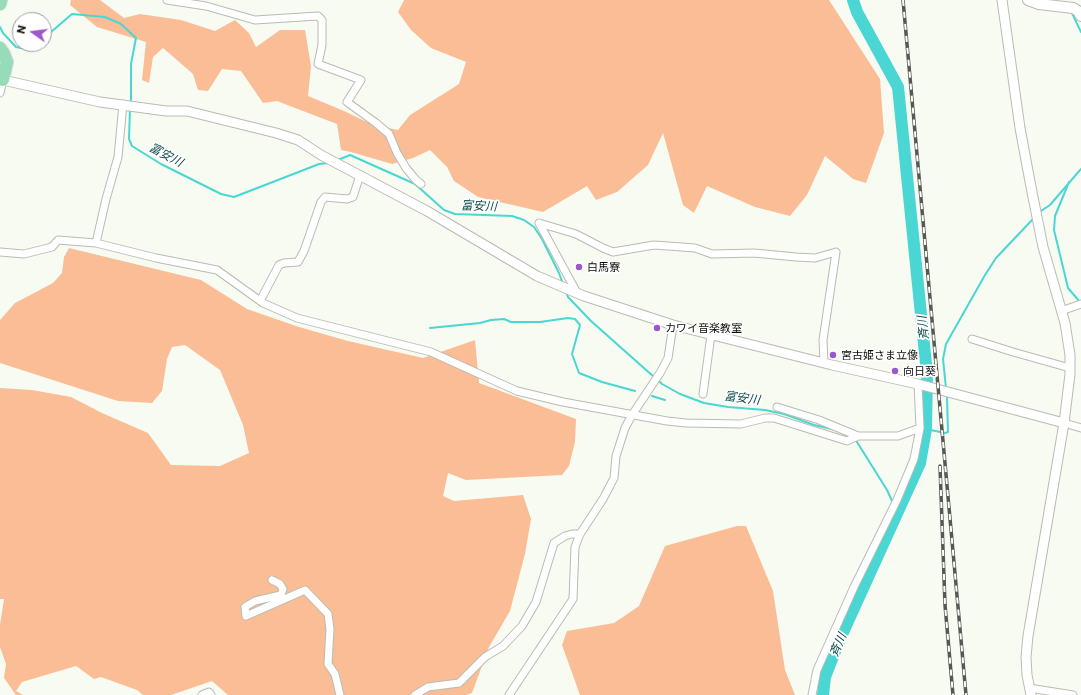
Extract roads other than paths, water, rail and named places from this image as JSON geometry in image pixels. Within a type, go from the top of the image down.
[{"type":"main road","points":[[0,4],[1,0]]},
{"type":"main road","points":[[1028,0],[1039,4],[1079,10]]},
{"type":"main road","points":[[0,48],[7,62],[2,80]]},
{"type":"street","points":[[167,0],[206,6],[255,20],[318,16],[322,20],[322,45],[318,64],[361,80],[347,102],[389,134],[403,163],[421,184]]},
{"type":"street","points":[[1002,0],[1020,128],[1031,187],[1043,247],[1064,323],[1070,356],[1064,423],[1028,636],[1026,657],[1030,692],[1073,695]]},
{"type":"street","points":[[0,93],[2,80],[100,102],[166,111],[188,111],[276,133],[298,140],[321,155],[427,211],[537,276],[579,294],[673,325],[824,363],[918,384],[1081,428]]},
{"type":"street","points":[[96,242],[118,156],[123,104]]},
{"type":"street","points":[[260,301],[279,265],[298,262],[304,251],[325,197],[347,199],[353,197],[360,175]]},
{"type":"street","points":[[579,294],[539,223],[576,234],[613,252],[654,245],[695,248],[712,254],[754,253],[815,258],[836,252],[823,340],[824,363]]},
{"type":"street","points":[[0,252],[24,254],[52,247],[58,240],[96,242],[148,257],[217,270],[260,301],[297,318],[431,352],[517,391],[577,406],[667,421],[741,424],[765,418],[774,418],[846,441],[858,436]]},
{"type":"street","points":[[1061,311],[1081,304]]},
{"type":"street","points":[[509,695],[573,599],[575,547],[580,534],[603,499],[614,478],[616,456],[625,428],[632,414],[650,389],[668,358],[673,325]]},
{"type":"street","points":[[703,394],[711,335]]},
{"type":"street","points":[[972,339],[1070,368]]},
{"type":"street","points":[[812,695],[816,670],[854,587],[897,500],[914,459],[920,428],[918,384]]},
{"type":"street","points":[[776,406],[819,420],[858,436],[898,436],[920,428]]},
{"type":"street","points":[[414,695],[428,687],[459,683],[485,657],[503,646],[522,626],[536,602],[554,543],[565,536],[580,534]]},
{"type":"street","points":[[272,580],[280,584],[283,589],[281,595],[255,601],[245,607],[246,616],[305,590],[328,614],[330,629],[328,664],[335,674],[340,695]]},
{"type":"street","points":[[202,695],[209,692],[211,695]]},
{"type":"waterway","name":"斉川","points":[[823,695],[825,677],[839,641],[920,463],[926,429],[927,374],[898,87],[857,12],[853,0]]},
{"type":"waterway","points":[[1071,11],[1081,32]]},
{"type":"waterway","name":"富安川","points":[[52,31],[72,14],[105,17],[121,24],[136,38],[131,64],[131,104]]},
{"type":"waterway","name":"富安川","points":[[0,27],[3,33],[12,43]]},
{"type":"waterway","name":"富安川","points":[[130,108],[129,139],[132,146],[161,164],[221,194],[234,197],[319,164],[328,163]]},
{"type":"waterway","name":"富安川","points":[[338,160],[350,155],[415,184],[444,210],[455,214],[512,216],[524,220],[534,227],[542,239],[563,284]]},
{"type":"waterway","points":[[1041,211],[1050,205],[1081,169]]},
{"type":"waterway","points":[[1069,182],[1055,216],[1054,230],[1068,288],[1080,302]]},
{"type":"waterway","points":[[946,388],[943,359],[946,344],[996,258],[1032,220]]},
{"type":"waterway","name":"富安川","points":[[566,292],[568,297],[591,321],[654,377]]},
{"type":"waterway","points":[[430,328],[504,319],[511,322],[540,322],[568,318],[575,319],[580,325],[572,354],[579,373],[602,382],[635,391]]},
{"type":"waterway","name":"富安川","points":[[658,380],[662,384],[680,394],[704,403],[728,407],[765,410],[784,414],[814,425],[836,430]]},
{"type":"waterway","points":[[652,396],[665,400]]},
{"type":"waterway","points":[[926,429],[945,433],[948,432],[947,396]]},
{"type":"waterway","name":"富安川","points":[[854,439],[887,490],[893,503]]},
{"type":"railway","points":[[903,0],[966,695]]},
{"type":"railway","points":[[940,466],[945,605],[953,695]]},
{"type":"place","name":"白馬寮","points":[[579,267]]},
{"type":"place","name":"カワイ音楽教室","points":[[657,328]]},
{"type":"place","name":"宮古姫さま立像","points":[[833,355]]},
{"type":"place","name":"向日葵","points":[[895,371]]}]
